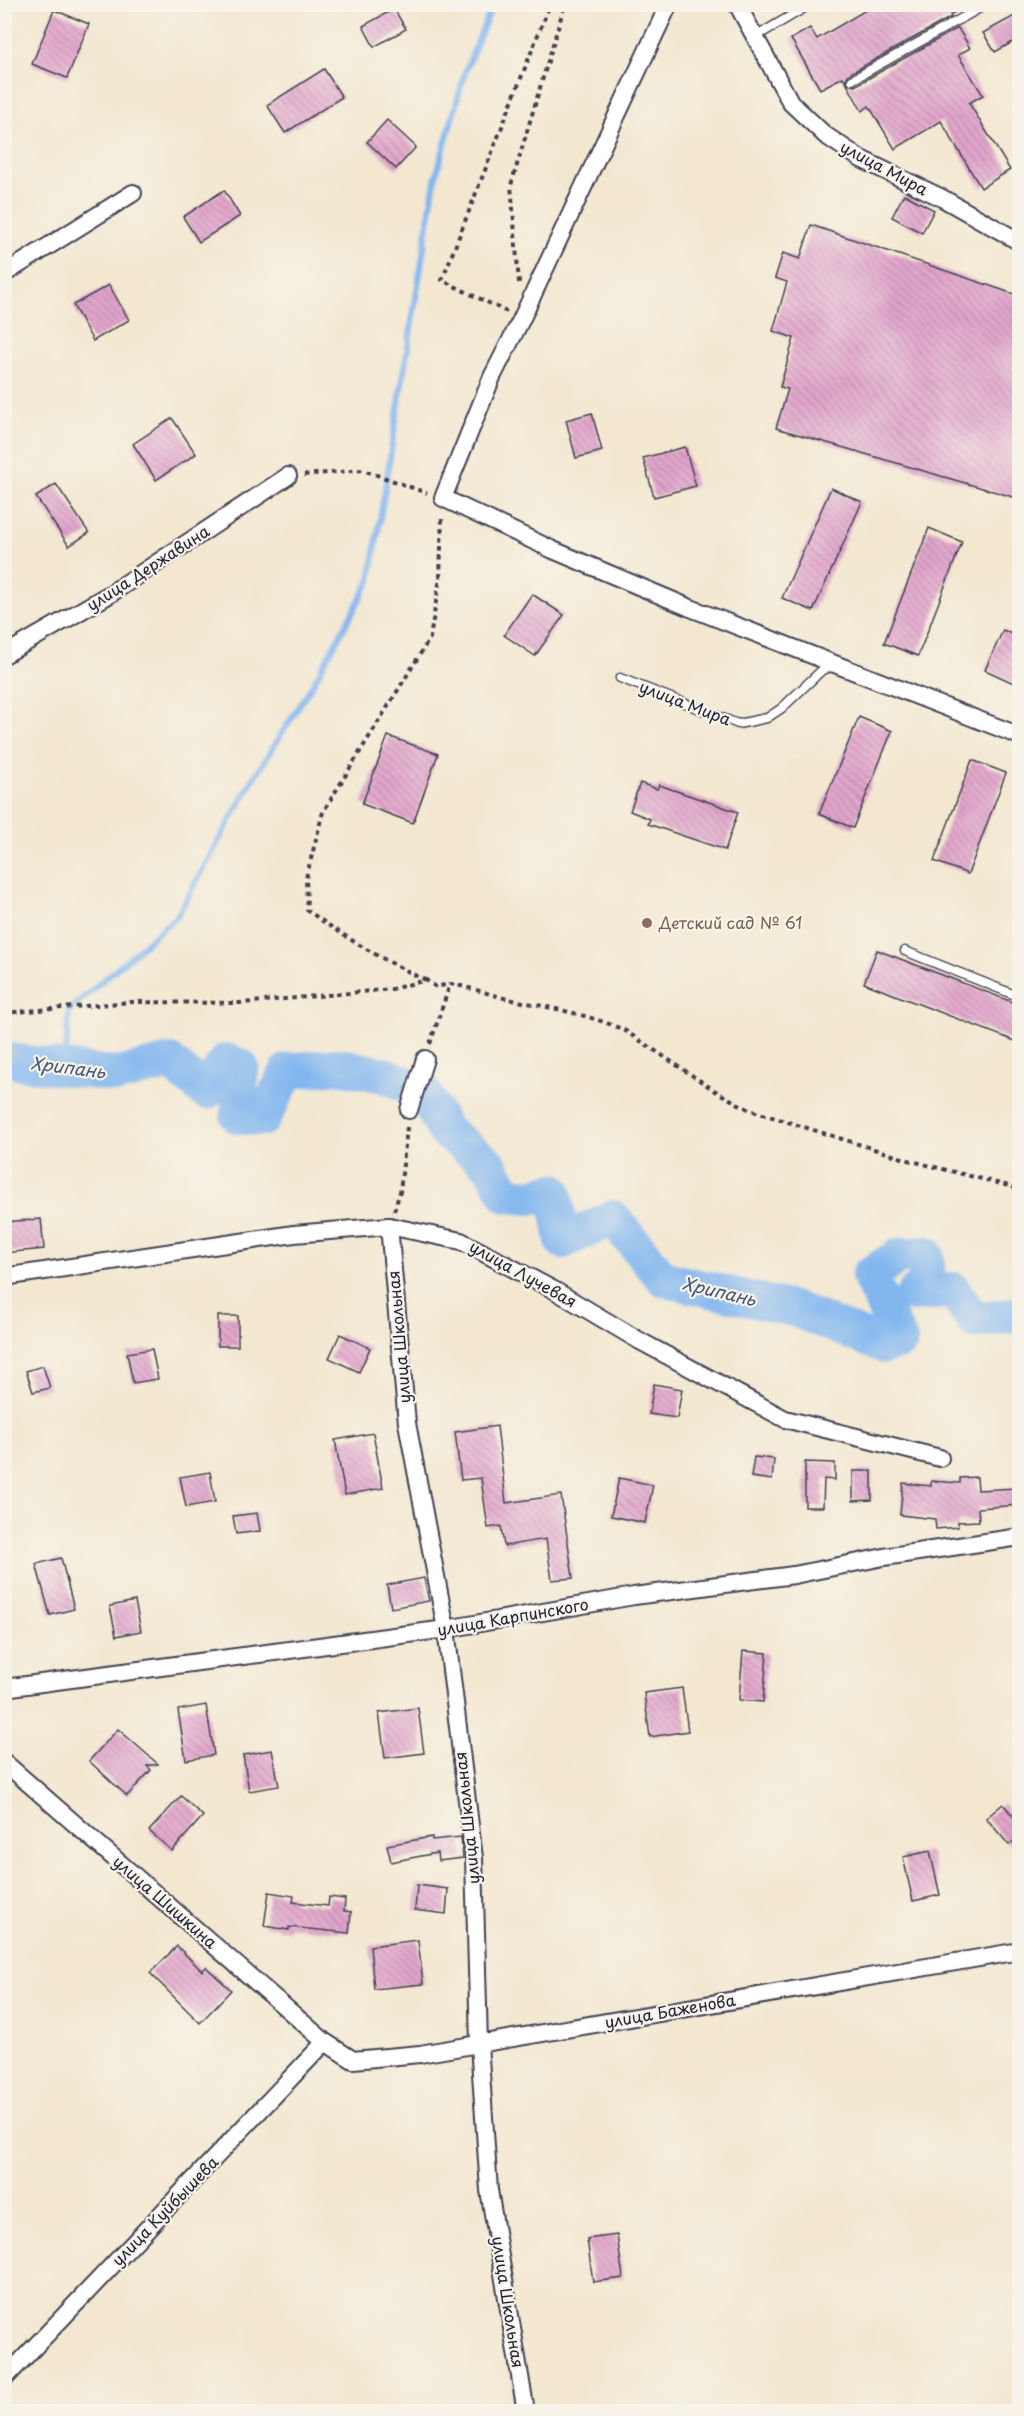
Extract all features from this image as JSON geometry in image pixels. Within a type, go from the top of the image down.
[{"type":"street","points":[[669,4],[492,377],[443,498],[553,550],[688,607],[1020,736]]},
{"type":"street","name":"улица Мира","points":[[737,4],[791,103],[825,135],[861,159],[942,198],[1020,242]]},
{"type":"street","points":[[4,274],[133,193]]},
{"type":"street","name":"улица Державина","points":[[4,655],[110,594],[288,476]]},
{"type":"street","points":[[409,1110],[425,1059]]},
{"type":"street","name":"улица Лучевая","points":[[4,1277],[294,1234],[389,1226],[461,1241],[554,1290],[640,1341],[785,1419],[940,1458]]},
{"type":"street","name":"улица Школьная","points":[[389,1226],[407,1423],[446,1629],[474,1857],[479,2044],[489,2190],[526,2412]]},
{"type":"street","name":"улица Карпинского","points":[[4,1688],[446,1629],[634,1596],[794,1575],[884,1557],[1020,1537]]},
{"type":"street","name":"улица Шишкина","points":[[4,1762],[325,2042]]},
{"type":"street","name":"улица Баженова","points":[[325,2042],[353,2060],[420,2054],[1020,1951]]},
{"type":"street","name":"улица Куйбышева","points":[[4,2379],[325,2042]]},
{"type":"lane","points":[[755,37],[811,4]]},
{"type":"lane","points":[[852,80],[987,4]]},
{"type":"lane","name":"улица Мира","points":[[620,678],[738,724],[759,721],[775,713],[822,670],[842,666]]},
{"type":"lane","points":[[905,951],[1020,997]]},
{"type":"path","points":[[521,320],[442,280],[550,4]]},
{"type":"path","points":[[519,286],[511,185],[565,4]]},
{"type":"path","points":[[288,476],[363,470],[443,498],[440,578],[430,638],[323,812],[306,878],[307,910],[351,942],[436,987],[450,984],[608,1023],[624,1030],[717,1092],[750,1110],[912,1161],[1020,1188]]},
{"type":"path","points":[[4,1012],[132,1002],[242,1003],[392,989],[426,980]]},
{"type":"path","points":[[425,1059],[450,984]]},
{"type":"path","points":[[389,1226],[400,1192],[409,1110]]},
{"type":"building","points":[[876,4],[968,4],[950,15],[951,17],[849,74],[846,79],[847,84],[855,86],[958,28],[970,48],[958,55],[983,95],[969,103],[1010,170],[981,188],[941,121],[895,149],[869,106],[862,111],[843,77],[820,89],[791,39],[810,28],[817,39]]},
{"type":"building","points":[[394,9],[406,29],[374,47],[363,26]]},
{"type":"building","points":[[54,10],[89,24],[67,78],[32,64]]},
{"type":"building","points":[[1020,13],[1020,38],[995,52],[983,33]]},
{"type":"building","points":[[324,69],[342,97],[285,133],[267,105]]},
{"type":"building","points":[[387,120],[416,147],[396,169],[367,142]]},
{"type":"building","points":[[224,190],[240,216],[199,242],[183,217]]},
{"type":"building","points":[[904,194],[934,210],[922,233],[892,217]]},
{"type":"building","points":[[811,225],[1020,296],[1020,499],[776,428],[788,389],[780,387],[794,338],[773,331],[787,282],[775,278],[783,253],[800,259]]},
{"type":"building","points":[[109,285],[129,320],[93,341],[73,305]]},
{"type":"building","points":[[592,413],[602,451],[576,458],[566,420]]},
{"type":"building","points":[[172,418],[196,454],[156,480],[133,444]]},
{"type":"building","points":[[685,447],[696,486],[654,497],[643,458]]},
{"type":"building","points":[[56,484],[89,533],[69,546],[36,497]]},
{"type":"building","points":[[831,488],[862,502],[813,611],[782,598]]},
{"type":"building","points":[[929,528],[962,542],[918,656],[884,643]]},
{"type":"building","points":[[532,594],[564,615],[535,656],[504,635]]},
{"type":"building","points":[[1003,630],[1020,638],[1020,686],[985,670]]},
{"type":"building","points":[[859,717],[892,731],[853,828],[819,814]]},
{"type":"building","points":[[388,736],[438,754],[413,823],[362,804]]},
{"type":"building","points":[[972,760],[1006,773],[968,874],[934,861]]},
{"type":"building","points":[[640,783],[657,789],[659,785],[738,812],[725,850],[648,824],[650,819],[630,811]]},
{"type":"building","points":[[877,950],[1020,1005],[1020,1043],[864,983]]},
{"type":"building","points":[[41,1219],[44,1249],[4,1253],[4,1222]]},
{"type":"building","points":[[218,1316],[238,1316],[238,1346],[218,1346]]},
{"type":"building","points":[[340,1334],[370,1348],[359,1372],[329,1358]]},
{"type":"building","points":[[152,1349],[158,1379],[133,1383],[127,1353]]},
{"type":"building","points":[[43,1366],[50,1388],[33,1392],[26,1371]]},
{"type":"building","points":[[654,1384],[682,1389],[677,1418],[649,1414]]},
{"type":"building","points":[[497,1426],[506,1503],[561,1495],[573,1578],[552,1580],[546,1539],[504,1546],[501,1526],[488,1528],[481,1478],[461,1480],[455,1432]]},
{"type":"building","points":[[373,1433],[383,1488],[345,1495],[335,1440]]},
{"type":"building","points":[[754,1457],[774,1459],[772,1480],[751,1477]]},
{"type":"building","points":[[805,1462],[835,1463],[835,1480],[824,1479],[823,1507],[805,1507]]},
{"type":"building","points":[[853,1471],[872,1471],[872,1500],[853,1501]]},
{"type":"building","points":[[210,1472],[215,1502],[186,1507],[180,1477]]},
{"type":"building","points":[[977,1477],[978,1490],[1018,1488],[1020,1505],[978,1508],[979,1521],[958,1522],[958,1527],[936,1529],[935,1519],[900,1515],[903,1483],[931,1486],[931,1481],[960,1483],[960,1478]]},
{"type":"building","points":[[619,1478],[653,1485],[645,1523],[611,1516]]},
{"type":"building","points":[[257,1513],[260,1531],[236,1534],[233,1516]]},
{"type":"building","points":[[61,1558],[74,1609],[50,1615],[36,1564]]},
{"type":"building","points":[[424,1578],[429,1601],[391,1608],[387,1585]]},
{"type":"building","points":[[135,1601],[141,1631],[116,1636],[110,1606]]},
{"type":"building","points":[[743,1651],[767,1653],[763,1702],[739,1700]]},
{"type":"building","points":[[682,1688],[688,1731],[650,1737],[644,1693]]},
{"type":"building","points":[[206,1705],[214,1755],[186,1760],[178,1710]]},
{"type":"building","points":[[418,1708],[424,1753],[385,1758],[379,1713]]},
{"type":"building","points":[[118,1729],[158,1764],[147,1766],[151,1770],[127,1796],[89,1761]]},
{"type":"building","points":[[272,1750],[279,1786],[249,1791],[243,1755]]},
{"type":"building","points":[[181,1796],[203,1816],[172,1851],[149,1831]]},
{"type":"building","points":[[1003,1804],[1020,1824],[1020,1836],[1009,1845],[986,1818]]},
{"type":"building","points":[[432,1837],[432,1840],[461,1837],[463,1858],[438,1861],[437,1853],[391,1862],[387,1845]]},
{"type":"building","points":[[930,1851],[940,1895],[913,1901],[903,1857]]},
{"type":"building","points":[[417,1885],[448,1889],[446,1914],[415,1910]]},
{"type":"building","points":[[269,1892],[294,1896],[293,1902],[328,1906],[329,1897],[345,1899],[344,1911],[351,1912],[349,1933],[289,1927],[289,1930],[264,1926]]},
{"type":"building","points":[[418,1940],[423,1984],[374,1989],[370,1946]]},
{"type":"building","points":[[177,1946],[202,1971],[206,1967],[231,1990],[200,2023],[150,1973]]},
{"type":"building","points":[[617,2235],[623,2278],[593,2282],[587,2239]]},
{"type":"waterway","points":[[65,1068],[69,1010],[177,916],[252,781],[314,682],[370,581],[435,180],[465,72],[493,4]]},
{"type":"waterway","name":"Хрипань","points":[[4,1060],[118,1075],[170,1062],[206,1092],[226,1061],[241,1067],[238,1116],[263,1118],[288,1071],[339,1066],[384,1075],[423,1091],[445,1131],[489,1164],[507,1195],[530,1197],[554,1191],[563,1241],[613,1218],[664,1279],[797,1310],[885,1346],[900,1341],[869,1275],[899,1256],[926,1254],[928,1281],[914,1294],[953,1290],[974,1321],[1020,1314]]},
{"type":"place","name":"Детский сад № 61","points":[[647,923]]}]
